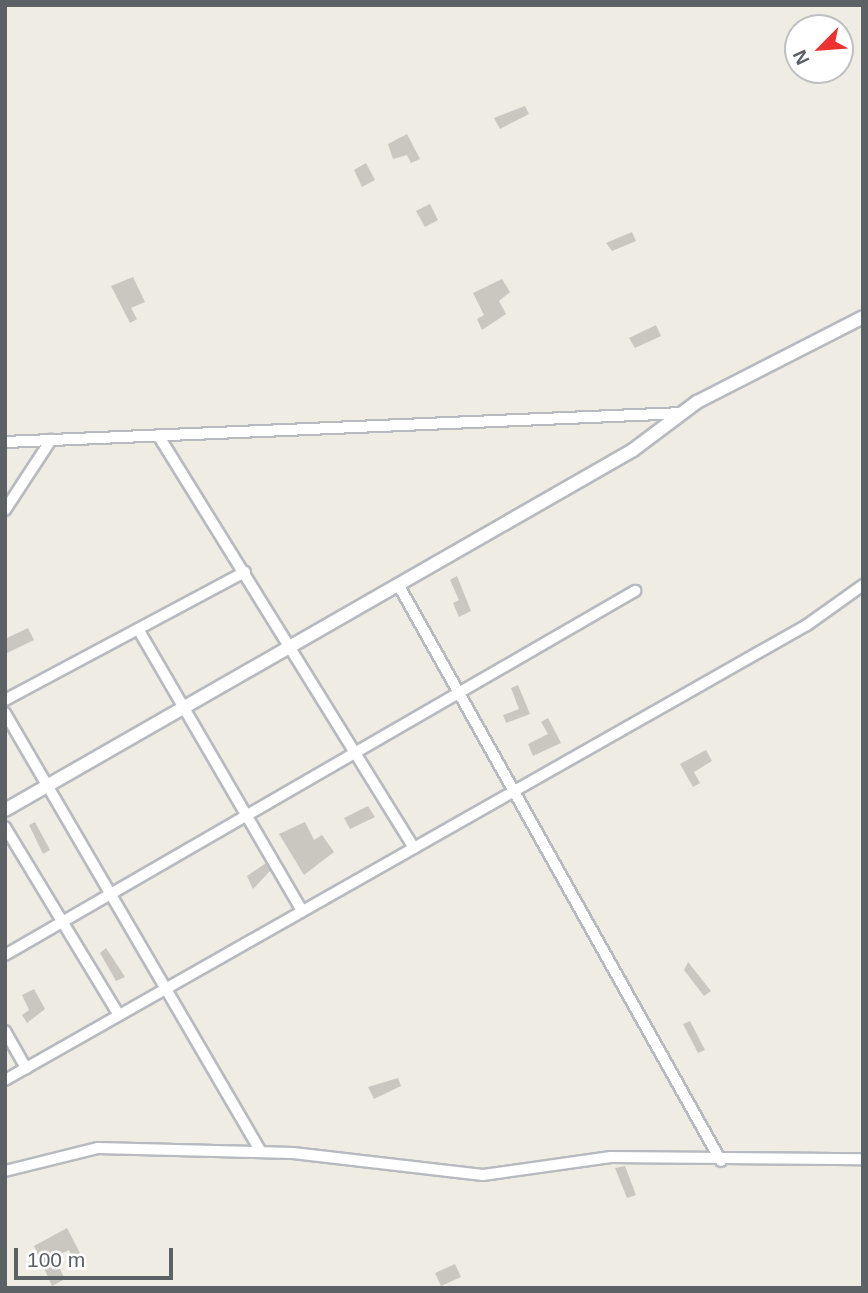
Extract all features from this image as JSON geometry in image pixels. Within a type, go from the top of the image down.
[{"type":"street","points":[[5,810],[633,450],[682,413],[863,317]]},
{"type":"street","points":[[5,442],[682,413]]},
{"type":"street","points":[[158,435],[292,647],[414,848]]},
{"type":"street","points":[[5,510],[51,440]]},
{"type":"street","points":[[5,700],[245,572]]},
{"type":"street","points":[[5,1080],[807,625],[863,585]]},
{"type":"street","points":[[399,586],[721,1161]]},
{"type":"street","points":[[5,956],[635,591]]},
{"type":"street","points":[[138,629],[302,911]]},
{"type":"street","points":[[5,713],[163,990],[261,1152]]},
{"type":"street","points":[[5,827],[119,1015]]},
{"type":"street","points":[[5,1031],[26,1068]]},
{"type":"street","points":[[5,1171],[97,1148],[261,1152],[483,1175],[611,1157],[721,1161],[863,1158]]},
{"type":"building","points":[[525,106],[529,114],[500,129],[494,118]]},
{"type":"building","points":[[407,134],[420,159],[411,163],[407,155],[393,159],[388,144]]},
{"type":"building","points":[[366,163],[375,180],[362,187],[354,170]]},
{"type":"building","points":[[430,204],[438,220],[425,227],[416,211]]},
{"type":"building","points":[[632,232],[636,241],[612,251],[606,243]]},
{"type":"building","points":[[133,277],[145,302],[131,308],[137,319],[130,323],[111,286]]},
{"type":"building","points":[[502,279],[510,292],[499,301],[506,314],[482,330],[477,319],[484,315],[473,293]]},
{"type":"building","points":[[656,325],[661,336],[635,348],[629,338]]},
{"type":"building","points":[[457,576],[471,611],[459,617],[453,603],[459,600],[450,580]]},
{"type":"building","points":[[28,628],[34,640],[5,654],[5,639]]},
{"type":"building","points":[[518,685],[530,714],[506,723],[503,715],[519,709],[511,688]]},
{"type":"building","points":[[548,718],[561,743],[533,756],[528,744],[548,734],[541,722]]},
{"type":"building","points":[[706,750],[712,761],[694,772],[700,783],[693,787],[680,764]]},
{"type":"building","points":[[368,806],[375,817],[350,829],[344,818]]},
{"type":"building","points":[[35,822],[50,850],[43,854],[29,825]]},
{"type":"building","points":[[305,822],[314,840],[322,835],[334,852],[304,875],[279,834]]},
{"type":"building","points":[[266,863],[270,871],[253,889],[247,876]]},
{"type":"building","points":[[106,948],[125,977],[116,981],[100,953]]},
{"type":"building","points":[[688,962],[711,991],[704,996],[684,970]]},
{"type":"building","points":[[34,989],[45,1009],[27,1023],[22,1015],[29,1010],[22,995]]},
{"type":"building","points":[[690,1021],[705,1050],[698,1053],[683,1024]]},
{"type":"building","points":[[398,1078],[401,1086],[374,1099],[368,1087]]},
{"type":"building","points":[[625,1166],[636,1195],[627,1198],[615,1168]]},
{"type":"building","points":[[67,1228],[80,1253],[72,1257],[69,1250],[54,1257],[65,1279],[52,1286],[34,1246]]},
{"type":"building","points":[[455,1264],[461,1277],[441,1286],[435,1273]]}]
